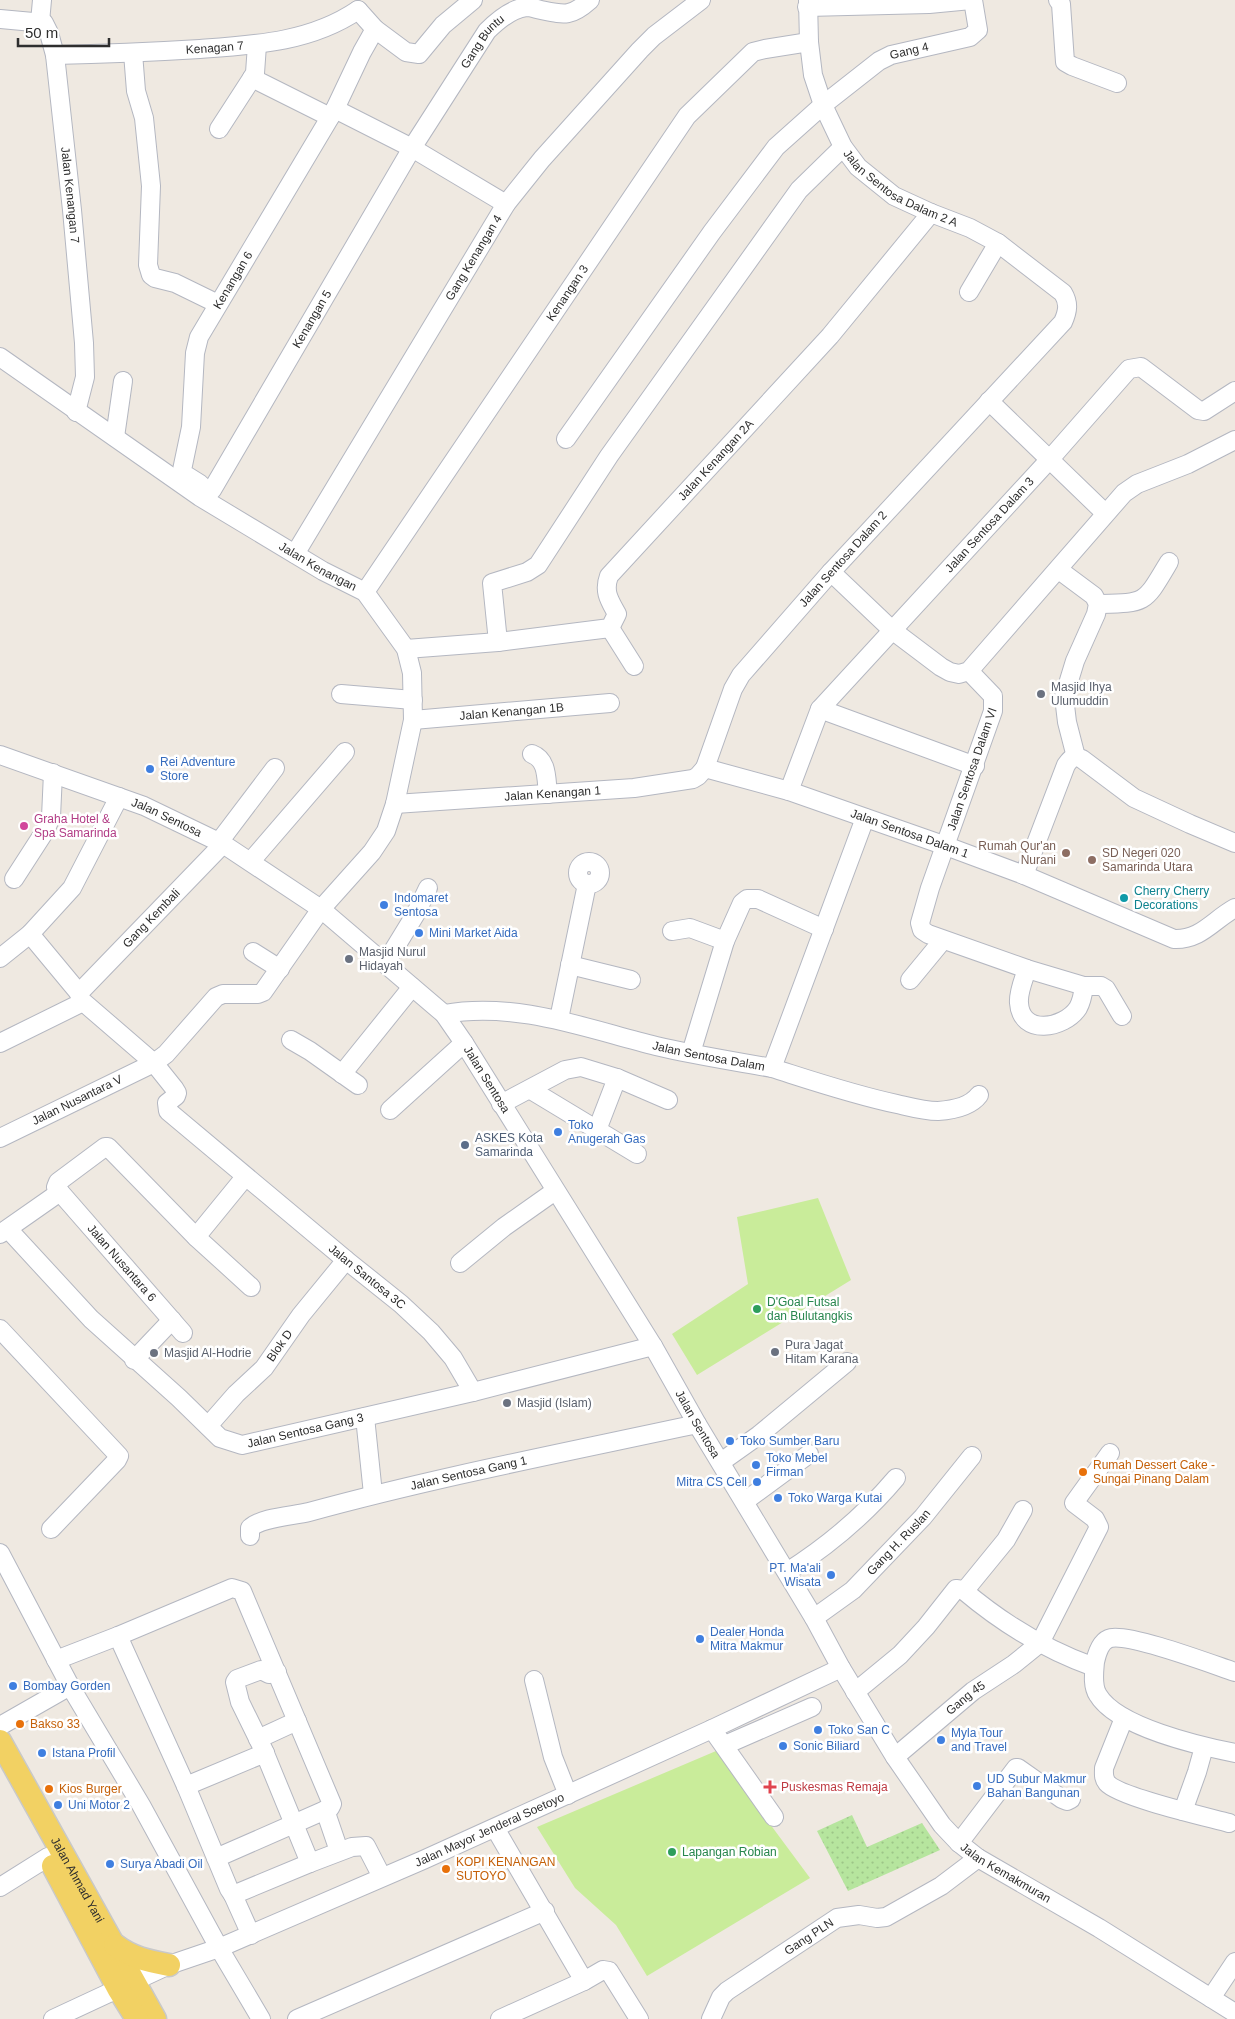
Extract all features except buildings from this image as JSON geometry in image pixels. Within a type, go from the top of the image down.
[{"type":"main road","name":"Jalan Ahmad Yani","points":[[0,1741],[114,1944],[137,2019]]},
{"type":"main road","name":"Jalan Ahmad Yani","points":[[0,1772],[48,1857],[126,1986],[156,2019]]},
{"type":"main road","points":[[114,1944],[136,1958],[168,1965]]},
{"type":"street","points":[[0,18],[40,22],[42,0]]},
{"type":"street","points":[[357,5],[375,29],[406,52],[419,54],[443,25],[473,0]]},
{"type":"street","name":"Gang Buntu","points":[[412,148],[487,31],[495,23],[516,10],[528,7],[563,15],[574,13],[590,0]]},
{"type":"street","name":"Gang Kenangan 4","points":[[296,554],[506,204],[542,159],[649,41],[701,0]]},
{"type":"street","points":[[807,4],[929,4],[972,0]]},
{"type":"street","name":"Gang 4","points":[[823,105],[879,60],[891,55],[970,37],[978,30],[972,0]]},
{"type":"street","points":[[1058,0],[1061,4],[1065,62],[1118,83]]},
{"type":"street","name":"Jalan Sentosa Dalam 2 A","points":[[807,4],[813,75],[823,105],[843,147],[858,167],[894,196],[970,228],[998,243],[1063,293],[1067,299],[1068,308],[1063,322]]},
{"type":"street","name":"Kenagan 7","points":[[55,54],[133,54],[257,45],[322,30],[342,21],[357,5]]},
{"type":"street","name":"Jalan Kenangan 7","points":[[40,22],[44,24],[49,33],[55,54],[72,210],[84,343],[85,377],[76,412]]},
{"type":"street","name":"Kenangan 6","points":[[269,538],[267,527],[212,490],[184,474],[182,465],[191,427],[197,344],[218,304],[333,113],[375,29]]},
{"type":"street","name":"Kenangan 3","points":[[366,592],[687,116],[752,52],[765,48],[809,42]]},
{"type":"street","points":[[219,128],[252,78],[257,45]]},
{"type":"street","points":[[133,54],[136,90],[144,118],[151,186],[148,266],[151,275],[155,278],[175,283],[218,304]]},
{"type":"street","points":[[252,78],[412,148],[506,204]]},
{"type":"street","points":[[566,438],[712,232],[776,147],[823,105]]},
{"type":"street","points":[[498,642],[492,583],[527,572],[538,565],[609,456],[800,190],[843,147]]},
{"type":"street","name":"Kenangan 5","points":[[212,490],[412,148]]},
{"type":"street","name":"Jalan Kenangan 2A","points":[[610,628],[617,614],[606,595],[606,585],[609,576],[830,336],[931,213]]},
{"type":"street","points":[[969,292],[998,243]]},
{"type":"street","name":"Jalan Sentosa Dalam 2","points":[[705,768],[733,689],[741,675],[831,572],[1063,322]]},
{"type":"street","name":"Jalan Kenangan","points":[[0,357],[200,497],[323,571],[366,592],[406,648],[412,673],[413,720],[395,804],[386,831],[372,852],[321,909],[280,969]]},
{"type":"street","name":"Jalan Sentosa Dalam 3","points":[[789,791],[820,709],[1050,459],[1128,369],[1141,367],[1198,410],[1204,412],[1235,391]]},
{"type":"street","points":[[115,437],[123,381]]},
{"type":"street","points":[[989,401],[1105,513]]},
{"type":"street","points":[[831,572],[892,630],[950,672],[959,674],[969,671],[1059,570],[1105,513],[1124,493],[1137,484],[1188,464],[1235,440]]},
{"type":"street","points":[[1098,604],[1138,602],[1145,598],[1169,562]]},
{"type":"street","points":[[1059,570],[1094,596],[1098,604],[1096,614],[1075,661],[1064,697],[1066,722],[1076,757]]},
{"type":"street","points":[[406,648],[498,642],[610,628],[634,666]]},
{"type":"street","name":"Jalan Sentosa Dalam VI","points":[[969,671],[993,696],[994,704],[975,766],[920,923],[922,930],[943,940],[1027,969],[1084,986],[1101,986],[1106,989],[1122,1016]]},
{"type":"street","points":[[341,694],[413,700]]},
{"type":"street","name":"Jalan Kenangan 1B","points":[[413,720],[610,703]]},
{"type":"street","points":[[820,709],[975,766]]},
{"type":"street","points":[[250,861],[345,752]]},
{"type":"street","points":[[532,754],[541,759],[548,794]]},
{"type":"street","name":"Jalan Sentosa","points":[[0,755],[144,806],[221,843],[321,909],[444,1014],[653,1346],[697,1424],[814,1618],[841,1668]]},
{"type":"street","points":[[1024,875],[1066,765],[1072,758],[1076,757],[1082,759],[1134,798],[1235,843]]},
{"type":"street","name":"Gang Kembali","points":[[0,1043],[78,1006],[80,996],[221,843],[275,768]]},
{"type":"street","name":"Jalan Sentosa Dalam 1","points":[[705,768],[789,791],[946,846],[1024,875],[1174,939],[1186,940],[1206,929],[1235,908]]},
{"type":"street","name":"Jalan Kenangan 1","points":[[395,804],[634,788],[693,779],[705,768]]},
{"type":"street","points":[[14,879],[45,831],[51,817],[53,773]]},
{"type":"street","points":[[0,958],[30,934],[72,888],[119,797]]},
{"type":"street","name":"Jalan Sentosa Dalam","points":[[444,1014],[467,1010],[530,1014],[559,1019],[657,1046],[772,1068],[866,818]]},
{"type":"street","points":[[559,1019],[587,884]]},
{"type":"street","points":[[385,964],[415,915],[428,888]]},
{"type":"street","points":[[691,1053],[725,941],[742,903],[747,899],[758,899],[824,929]]},
{"type":"street","points":[[672,931],[690,928],[725,941]]},
{"type":"street","points":[[30,934],[80,996],[154,1063]]},
{"type":"street","points":[[910,980],[943,940]]},
{"type":"street","points":[[253,952],[280,969]]},
{"type":"street","points":[[570,965],[631,980]]},
{"type":"street","name":"Jalan Nusantara V","points":[[0,1138],[154,1063],[166,1054],[216,997],[223,994],[258,994],[263,992],[280,969]]},
{"type":"street","points":[[1027,969],[1019,1002],[1021,1014],[1026,1020],[1038,1026],[1052,1026],[1071,1015],[1080,1003],[1084,986]]},
{"type":"street","points":[[342,1074],[412,987]]},
{"type":"street","points":[[291,1040],[358,1085]]},
{"type":"street","points":[[390,1110],[464,1043]]},
{"type":"street","name":"Jalan Santosa 3C","points":[[154,1063],[177,1092],[176,1096],[167,1103],[168,1111],[245,1177],[401,1304],[431,1332],[453,1358],[472,1392]]},
{"type":"street","points":[[501,1104],[531,1090],[565,1070],[581,1067],[617,1078],[668,1100]]},
{"type":"street","points":[[772,1068],[826,1086],[919,1109],[937,1111],[964,1106],[973,1102],[979,1095]]},
{"type":"street","points":[[597,1130],[617,1078]]},
{"type":"street","points":[[531,1090],[637,1154]]},
{"type":"street","points":[[4,1232],[60,1192],[56,1186],[58,1182],[105,1147],[108,1147],[196,1237],[251,1287]]},
{"type":"street","points":[[196,1237],[245,1177]]},
{"type":"street","points":[[460,1263],[504,1227],[555,1190]]},
{"type":"street","name":"Jalan Nusantara 6","points":[[60,1192],[178,1326],[134,1360]]},
{"type":"street","name":"Jalan Sentosa Gang 3","points":[[4,1232],[91,1319],[134,1360],[179,1398],[220,1438],[242,1445],[472,1392],[653,1346]]},
{"type":"street","name":"Blok D","points":[[208,1426],[236,1394],[264,1368],[301,1316],[346,1260]]},
{"type":"street","points":[[0,1329],[119,1456],[118,1460],[52,1529]]},
{"type":"street","points":[[721,1462],[766,1430],[847,1362]]},
{"type":"street","points":[[365,1417],[374,1494]]},
{"type":"street","name":"Jalan Sentosa Gang 1","points":[[250,1536],[249,1531],[252,1526],[263,1522],[374,1494],[697,1424]]},
{"type":"street","points":[[1040,1643],[1098,1527],[1096,1519],[1074,1503],[1110,1453]]},
{"type":"street","points":[[744,1501],[809,1454]]},
{"type":"street","name":"Gang H. Ruslan","points":[[814,1618],[853,1590],[923,1517],[972,1456]]},
{"type":"street","points":[[786,1572],[829,1544],[863,1514],[896,1478]]},
{"type":"street","points":[[963,1590],[1006,1540],[1023,1510]]},
{"type":"street","points":[[0,1553],[70,1686],[141,1805],[219,1948],[261,2019]]},
{"type":"street","points":[[56,1660],[232,1588],[244,1594],[332,1802],[330,1808],[216,1858]]},
{"type":"street","points":[[856,1692],[900,1655],[937,1614],[956,1589],[963,1590],[987,1611],[1040,1643],[1094,1667]]},
{"type":"street","points":[[118,1636],[186,1786],[228,1889],[233,1895],[251,1935]]},
{"type":"street","points":[[1235,1672],[1157,1647],[1119,1638],[1109,1638],[1102,1644],[1094,1667],[1094,1683],[1097,1694],[1104,1704],[1124,1718],[1204,1746],[1235,1753]]},
{"type":"street","name":"Gang 45","points":[[895,1757],[973,1691],[1014,1664],[1040,1643]]},
{"type":"street","name":"Jalan Kemakmuran","points":[[841,1668],[895,1757],[942,1825],[959,1843],[978,1858],[1106,1933],[1235,2013]]},
{"type":"street","name":"Jalan Mayor Jenderal Soetoyo","points":[[53,2019],[168,1965],[251,1935],[494,1828],[841,1668]]},
{"type":"street","points":[[277,1672],[271,1674],[261,1670],[237,1679],[235,1682],[240,1702],[261,1746],[310,1863]]},
{"type":"street","points":[[534,1680],[553,1757],[568,1794]]},
{"type":"street","points":[[0,1726],[70,1686]]},
{"type":"street","points":[[725,1745],[812,1707]]},
{"type":"street","points":[[1124,1718],[1104,1768],[1103,1776],[1106,1782],[1130,1795],[1229,1823]]},
{"type":"street","points":[[186,1786],[261,1746],[297,1721]]},
{"type":"street","points":[[712,1729],[774,1817]]},
{"type":"street","points":[[1183,1811],[1204,1746]]},
{"type":"street","points":[[959,1843],[1016,1768],[1062,1799],[1067,1801],[1071,1799]]},
{"type":"street","points":[[324,1810],[339,1851]]},
{"type":"street","points":[[494,1828],[545,1911],[584,1981]]},
{"type":"street","points":[[233,1895],[352,1847],[366,1846],[382,1877]]},
{"type":"street","points":[[0,1886],[48,1857]]},
{"type":"street","name":"Gang PLN","points":[[711,2019],[721,1997],[727,1991],[837,1918],[859,1915],[877,1918],[886,1917],[941,1886],[978,1858]]},
{"type":"street","points":[[297,2019],[545,1911]]},
{"type":"street","points":[[1211,1998],[1235,1962]]},
{"type":"street","points":[[500,2019],[584,1981],[603,1970],[609,1971],[639,2019]]},
{"type":"green space","name":"D'Goal Futsal dan Bulutangkis","points":[[818,1198],[851,1280],[697,1375],[672,1334],[748,1284],[737,1217]]},
{"type":"green space","name":"Lapangan Robian","points":[[716,1751],[810,1878],[647,1976],[616,1925],[575,1888],[537,1827]]},
{"type":"green space","points":[[852,1815],[867,1847],[922,1823],[940,1850],[848,1891],[817,1831]]},
{"type":"place","name":"Masjid Ihya Ulumuddin","points":[[1041,694]]},
{"type":"place","name":"Rei Adventure Store","points":[[150,769]]},
{"type":"place","name":"Graha Hotel & Spa Samarinda","points":[[24,826]]},
{"type":"place","name":"Rumah Qur'an Nurani","points":[[1066,853]]},
{"type":"place","name":"SD Negeri 020 Samarinda Utara","points":[[1092,860]]},
{"type":"place","name":"Cherry Cherry Decorations","points":[[1124,898]]},
{"type":"place","name":"Indomaret Sentosa","points":[[384,905]]},
{"type":"place","name":"Mini Market Aida","points":[[419,933]]},
{"type":"place","name":"Masjid Nurul Hidayah","points":[[349,959]]},
{"type":"place","name":"Toko Anugerah Gas","points":[[558,1132]]},
{"type":"place","name":"ASKES Kota Samarinda","points":[[465,1145]]},
{"type":"place","name":"D'Goal Futsal dan Bulutangkis","points":[[757,1309]]},
{"type":"place","name":"Pura Jagat Hitam Karana","points":[[775,1352]]},
{"type":"place","name":"Masjid Al-Hodrie","points":[[154,1353]]},
{"type":"place","name":"Masjid (Islam)","points":[[507,1403]]},
{"type":"place","name":"Toko Sumber Baru","points":[[730,1441]]},
{"type":"place","name":"Toko Mebel Firman","points":[[756,1465]]},
{"type":"place","name":"Rumah Dessert Cake - Sungai Pinang Dalam","points":[[1083,1472]]},
{"type":"place","name":"Mitra CS Cell","points":[[757,1482]]},
{"type":"place","name":"Toko Warga Kutai","points":[[778,1498]]},
{"type":"place","name":"PT. Ma'ali Wisata","points":[[831,1575]]},
{"type":"place","name":"Dealer Honda Mitra Makmur","points":[[700,1639]]},
{"type":"place","name":"Bombay Gorden","points":[[13,1686]]},
{"type":"place","name":"Bakso 33","points":[[20,1724]]},
{"type":"place","name":"Toko San C","points":[[818,1730]]},
{"type":"place","name":"Myla Tour and Travel","points":[[941,1740]]},
{"type":"place","name":"Sonic Biliard","points":[[783,1746]]},
{"type":"place","name":"Istana Profil","points":[[42,1753]]},
{"type":"place","name":"UD Subur Makmur Bahan Bangunan","points":[[977,1786]]},
{"type":"place","name":"Puskesmas Remaja","points":[[770,1787]]},
{"type":"place","name":"Kios Burger","points":[[49,1789]]},
{"type":"place","name":"Uni Motor 2","points":[[58,1805]]},
{"type":"place","name":"Lapangan Robian","points":[[672,1852]]},
{"type":"place","name":"Surya Abadi Oil","points":[[110,1864]]},
{"type":"place","name":"KOPI KENANGAN SUTOYO","points":[[446,1869]]}]
